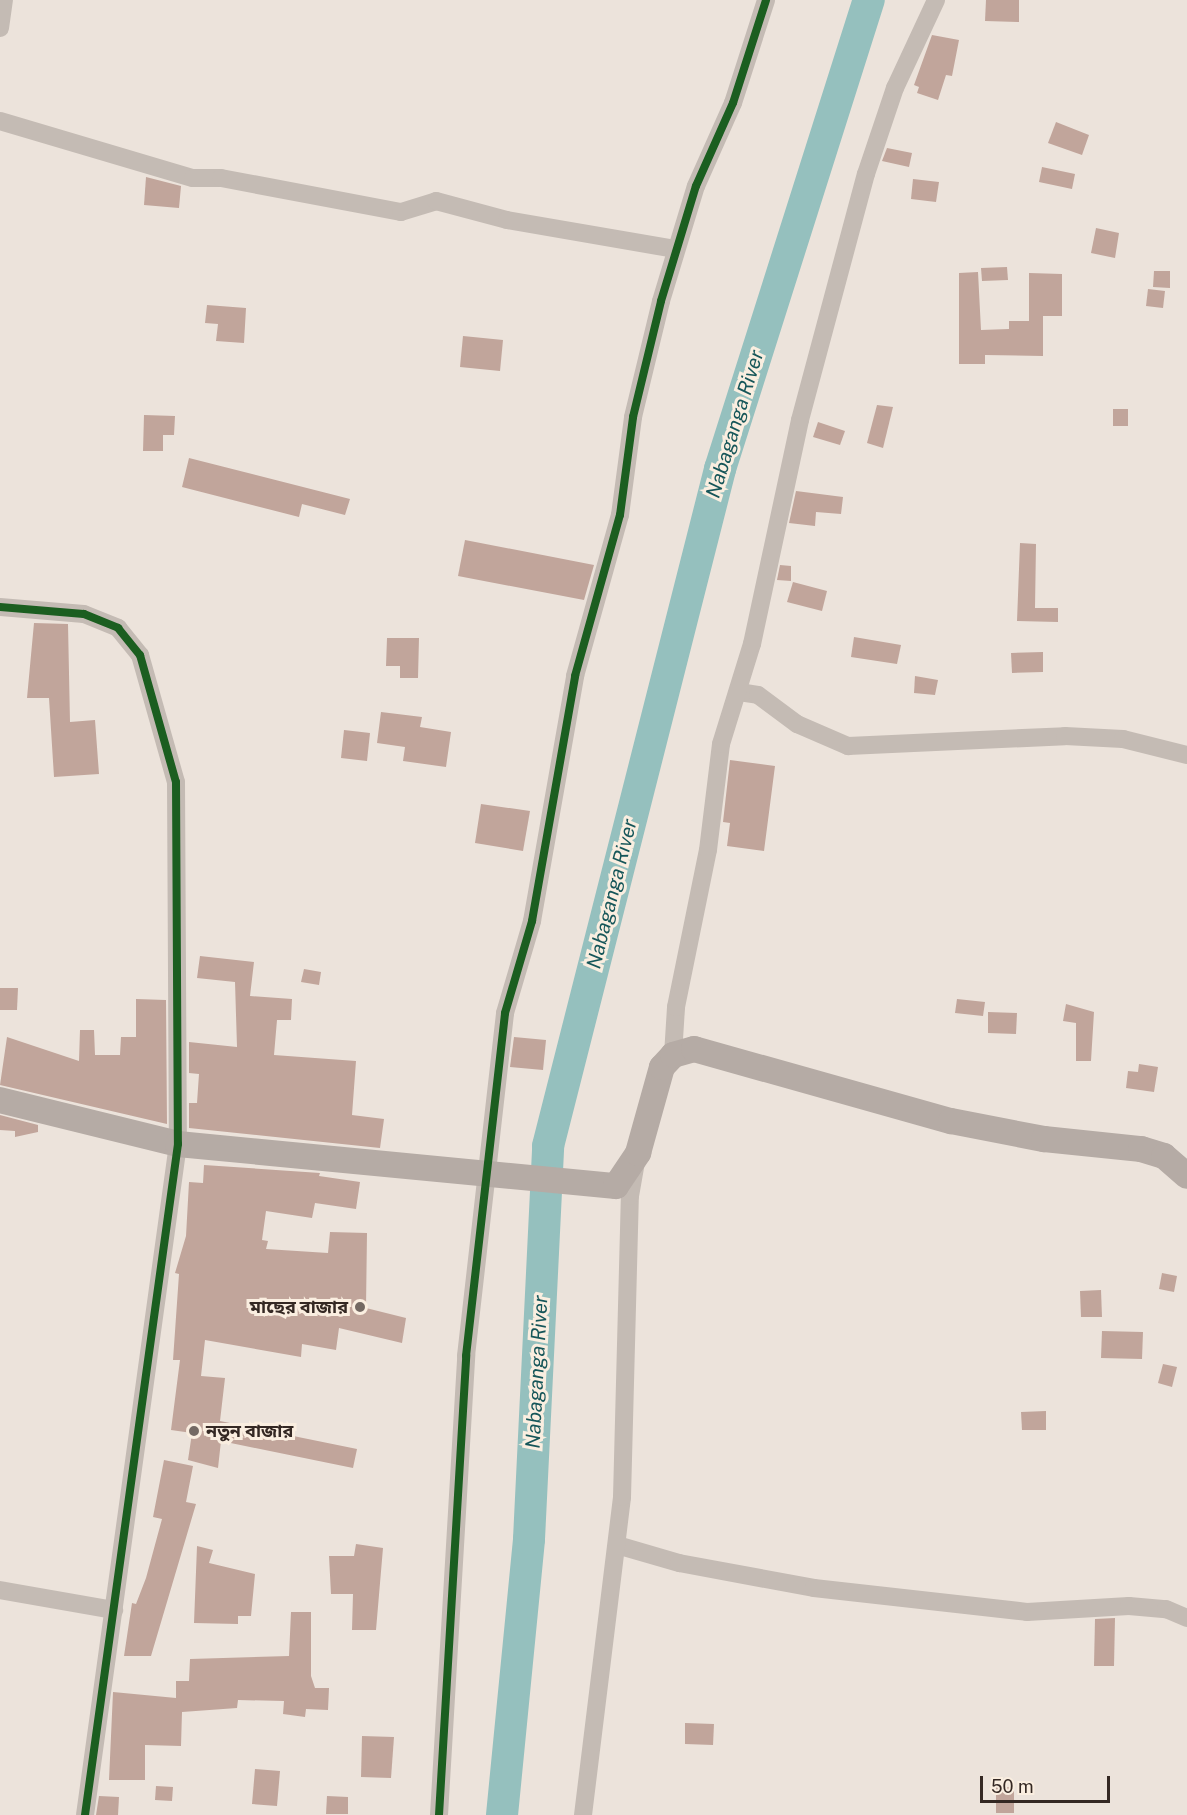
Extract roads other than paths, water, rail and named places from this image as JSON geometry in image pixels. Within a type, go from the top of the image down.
[{"type":"main road","points":[[0,1100],[178,1144],[587,1186],[616,1186],[638,1153],[655,1084],[673,1055],[694,1049],[951,1121],[1044,1139],[1141,1149],[1164,1156],[1187,1176]]},
{"type":"street","points":[[0,28],[4,0]]},
{"type":"street","points":[[439,1815],[466,1356],[500,1177],[506,1013],[532,921],[575,676],[620,515],[633,417],[675,249],[707,158],[734,103],[766,0]]},
{"type":"street","points":[[673,1055],[676,1007],[708,850],[721,744],[739,692],[800,420],[866,174],[896,88],[936,0]]},
{"type":"street","points":[[0,122],[61,143],[193,178],[221,178],[401,212],[436,201],[507,219],[675,249]]},
{"type":"street","points":[[0,607],[84,614],[118,628],[140,655],[176,783],[178,1144],[85,1815]]},
{"type":"street","points":[[739,692],[758,695],[797,723],[848,746],[1065,736],[1123,739],[1187,755]]},
{"type":"street","points":[[583,1815],[617,1545],[630,1196],[638,1153]]},
{"type":"street","points":[[617,1545],[679,1563],[814,1588],[1027,1612],[1129,1606],[1166,1610],[1187,1618]]},
{"type":"street","points":[[0,1590],[114,1610]]},
{"type":"waterway","name":"Nabaganga River","points":[[502,1815],[529,1539],[548,1146],[720,469],[869,0]]},
{"type":"place","name":"মাছের বাজার","points":[[360,1307]]},
{"type":"place","name":"নতুন বাজার","points":[[194,1431]]}]
